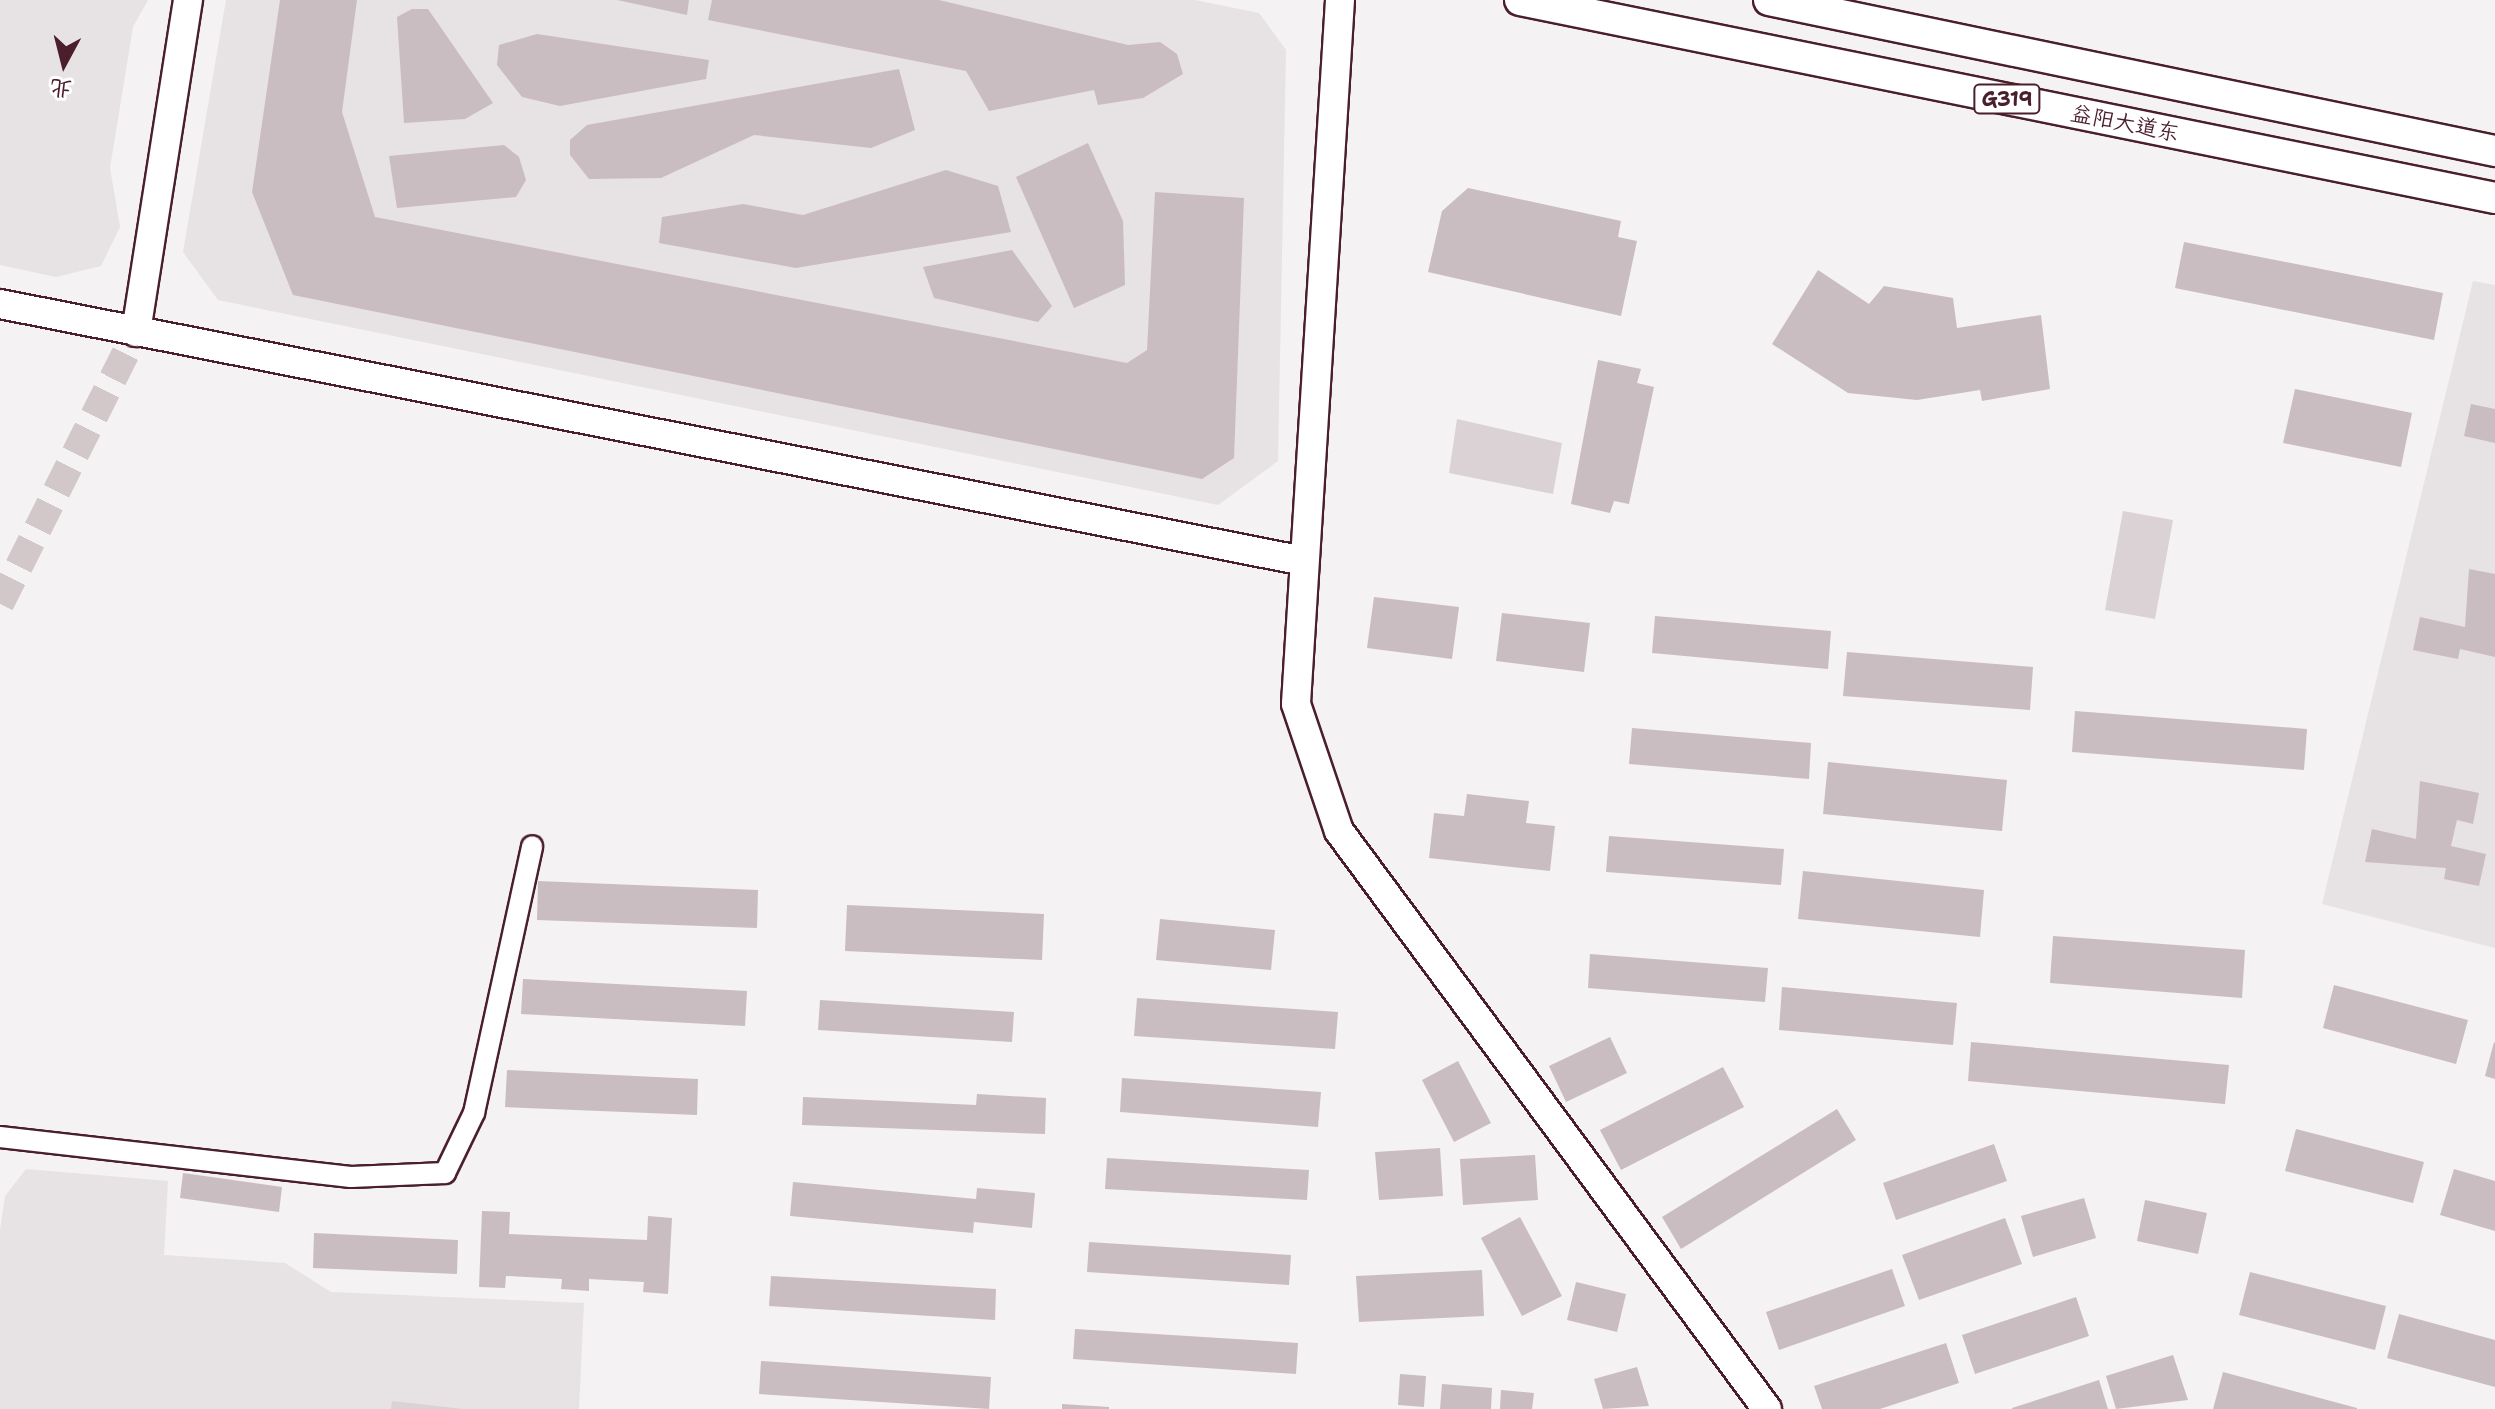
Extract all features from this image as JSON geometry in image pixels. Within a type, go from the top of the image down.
[{"type":"main road","name":"益阳大道东","points":[[1520,0],[2495,198]]},
{"type":"main road","name":"G319","points":[[1769,0],[2495,151]]},
{"type":"street","points":[[136,332],[188,0]]},
{"type":"street","points":[[1340,0],[1296,704],[1339,831],[1767,1409]]},
{"type":"street","points":[[0,304],[1304,561]]},
{"type":"street","points":[[0,1137],[351,1177],[445,1173],[474,1113],[532,846]]},
{"type":"shaded area","points":[[0,0],[148,0],[133,27],[110,168],[120,227],[101,266],[56,277],[0,265]]},
{"type":"shaded area","points":[[226,0],[1195,0],[1259,13],[1286,50],[1278,461],[1218,505],[218,300],[183,252]]},
{"type":"shaded area","points":[[2473,281],[2495,285],[2495,948],[2322,904]]},
{"type":"shaded area","points":[[1457,419],[1562,443],[1553,494],[1449,473]]},
{"type":"shaded area","points":[[2123,511],[2173,520],[2155,619],[2105,610]]},
{"type":"shaded area","points":[[26,1169],[168,1181],[164,1255],[285,1263],[331,1292],[584,1303],[579,1409],[0,1409],[0,1230],[5,1196]]},
{"type":"shaded area","points":[[392,1401],[464,1409],[391,1409]]},
{"type":"building","points":[[280,0],[357,0],[342,112],[375,217],[1127,363],[1147,350],[1155,192],[1244,198],[1234,458],[1202,479],[293,295],[252,192]]},
{"type":"building","points":[[617,0],[689,0],[687,15]]},
{"type":"building","points":[[712,0],[939,0],[1128,45],[1160,42],[1177,54],[1183,74],[1143,98],[1098,105],[1094,90],[989,111],[966,71],[708,20]]},
{"type":"building","points":[[412,9],[428,9],[493,103],[465,119],[404,123],[397,17]]},
{"type":"building","points":[[537,34],[709,60],[706,79],[560,106],[522,97],[497,65],[499,45]]},
{"type":"building","points":[[899,69],[915,130],[871,148],[754,135],[661,178],[589,179],[570,155],[570,140],[587,125]]},
{"type":"building","points":[[1088,143],[1123,221],[1125,285],[1074,308],[1016,177]]},
{"type":"building","points":[[504,145],[519,157],[526,180],[516,197],[397,208],[389,156]]},
{"type":"building","points":[[946,170],[998,186],[1011,232],[796,268],[659,243],[662,217],[743,204],[803,215]]},
{"type":"building","points":[[1468,188],[1621,221],[1618,237],[1637,241],[1621,316],[1428,272],[1442,211]]},
{"type":"building","points":[[2184,242],[2443,293],[2434,340],[2175,288]]},
{"type":"building","points":[[1012,250],[1052,306],[1038,322],[934,298],[923,267]]},
{"type":"building","points":[[1818,270],[1869,304],[1884,286],[1953,298],[1957,328],[2041,315],[2050,389],[1982,401],[1980,390],[1917,400],[1848,393],[1772,344]]},
{"type":"building","points":[[1598,360],[1641,369],[1637,383],[1654,387],[1629,504],[1614,501],[1610,513],[1571,504]]},
{"type":"building","points":[[2295,389],[2412,413],[2401,467],[2283,443]]},
{"type":"building","points":[[2471,404],[2495,409],[2495,443],[2464,436]]},
{"type":"building","points":[[2469,569],[2495,574],[2495,657],[2460,649],[2458,659],[2413,650],[2420,617],[2465,627]]},
{"type":"building","points":[[1374,597],[1459,607],[1452,659],[1367,648]]},
{"type":"building","points":[[1502,613],[1590,623],[1584,672],[1496,661]]},
{"type":"building","points":[[1655,616],[1831,631],[1828,669],[1652,653]]},
{"type":"building","points":[[1847,652],[2033,667],[2030,710],[1843,696]]},
{"type":"building","points":[[2075,711],[2307,729],[2304,770],[2072,752]]},
{"type":"building","points":[[1632,728],[1811,743],[1809,779],[1629,764]]},
{"type":"building","points":[[1828,762],[2007,780],[2002,831],[1823,814]]},
{"type":"building","points":[[2420,781],[2479,793],[2473,824],[2457,820],[2451,846],[2486,854],[2479,886],[2444,879],[2446,868],[2365,862],[2372,829],[2416,839]]},
{"type":"building","points":[[1467,794],[1529,801],[1526,823],[1555,826],[1550,871],[1429,858],[1434,813],[1464,816]]},
{"type":"building","points":[[1609,836],[1784,849],[1781,885],[1606,872]]},
{"type":"building","points":[[1803,871],[1984,890],[1980,937],[1798,919]]},
{"type":"building","points":[[538,881],[758,890],[757,928],[537,920]]},
{"type":"building","points":[[847,905],[1044,914],[1042,960],[845,951]]},
{"type":"building","points":[[1160,919],[1275,930],[1271,970],[1156,960]]},
{"type":"building","points":[[2053,936],[2245,950],[2242,998],[2050,983]]},
{"type":"building","points":[[1590,954],[1768,968],[1765,1002],[1588,988]]},
{"type":"building","points":[[523,979],[747,991],[745,1026],[521,1014]]},
{"type":"building","points":[[2334,985],[2468,1020],[2456,1064],[2323,1028]]},
{"type":"building","points":[[1782,987],[1957,1003],[1953,1045],[1779,1030]]},
{"type":"building","points":[[1137,998],[1338,1012],[1335,1049],[1134,1036]]},
{"type":"building","points":[[820,1000],[1014,1012],[1012,1042],[818,1030]]},
{"type":"building","points":[[1610,1037],[1627,1073],[1566,1102],[1549,1066]]},
{"type":"building","points":[[1971,1042],[2229,1065],[2225,1104],[1968,1081]]},
{"type":"building","points":[[2495,1043],[2495,1079],[2485,1076]]},
{"type":"building","points":[[1458,1061],[1491,1123],[1454,1142],[1422,1080]]},
{"type":"building","points":[[1723,1067],[1744,1107],[1621,1170],[1600,1130]]},
{"type":"building","points":[[507,1070],[698,1079],[697,1115],[505,1107]]},
{"type":"building","points":[[1122,1078],[1321,1092],[1318,1127],[1120,1112]]},
{"type":"building","points":[[977,1094],[1046,1098],[1045,1134],[802,1125],[803,1097],[976,1105]]},
{"type":"building","points":[[1837,1109],[1856,1140],[1681,1249],[1662,1217]]},
{"type":"building","points":[[2296,1129],[2424,1162],[2413,1203],[2285,1171]]},
{"type":"building","points":[[1994,1144],[2007,1181],[1896,1220],[1883,1183]]},
{"type":"building","points":[[1440,1148],[1443,1196],[1379,1200],[1375,1152]]},
{"type":"building","points":[[1535,1155],[1538,1200],[1463,1205],[1460,1159]]},
{"type":"building","points":[[1107,1158],[1309,1170],[1307,1200],[1105,1189]]},
{"type":"building","points":[[2454,1169],[2495,1181],[2495,1231],[2440,1215]]},
{"type":"building","points":[[183,1173],[282,1187],[279,1212],[180,1198]]},
{"type":"building","points":[[793,1182],[976,1199],[977,1188],[1035,1193],[1032,1228],[974,1222],[973,1233],[790,1216]]},
{"type":"building","points":[[2084,1198],[2096,1238],[2033,1257],[2021,1216]]},
{"type":"building","points":[[2145,1200],[2207,1213],[2198,1254],[2137,1241]]},
{"type":"building","points":[[482,1211],[510,1212],[509,1234],[647,1240],[648,1216],[672,1218],[668,1294],[643,1292],[644,1282],[589,1279],[589,1291],[561,1289],[562,1279],[506,1276],[505,1288],[479,1287]]},
{"type":"building","points":[[1520,1217],[1562,1296],[1522,1316],[1481,1238]]},
{"type":"building","points":[[2005,1218],[2022,1264],[1919,1300],[1902,1255]]},
{"type":"building","points":[[314,1233],[458,1240],[457,1274],[313,1268]]},
{"type":"building","points":[[1089,1242],[1291,1255],[1289,1285],[1087,1272]]},
{"type":"building","points":[[1892,1269],[1905,1306],[1779,1350],[1766,1312]]},
{"type":"building","points":[[1482,1270],[1484,1316],[1359,1322],[1356,1276]]},
{"type":"building","points":[[2250,1272],[2386,1306],[2375,1350],[2239,1315]]},
{"type":"building","points":[[771,1276],[996,1289],[995,1320],[769,1306]]},
{"type":"building","points":[[1576,1282],[1626,1294],[1617,1332],[1567,1320]]},
{"type":"building","points":[[2076,1297],[2089,1336],[1975,1374],[1962,1335]]},
{"type":"building","points":[[2399,1314],[2495,1340],[2495,1387],[2387,1358]]},
{"type":"building","points":[[1075,1329],[1298,1343],[1296,1374],[1073,1359]]},
{"type":"building","points":[[1946,1343],[1959,1383],[1880,1409],[1822,1409],[1814,1386]]},
{"type":"building","points":[[2173,1355],[2188,1400],[2116,1409],[2106,1376]]},
{"type":"building","points":[[761,1361],[991,1377],[989,1409],[759,1394]]},
{"type":"building","points":[[1637,1367],[1649,1406],[1603,1409],[1594,1379]]},
{"type":"building","points":[[2223,1372],[2357,1408],[2357,1409],[2213,1409]]},
{"type":"building","points":[[1400,1374],[1426,1376],[1424,1407],[1398,1405]]},
{"type":"building","points":[[2099,1380],[2108,1409],[2012,1409],[2012,1408]]},
{"type":"building","points":[[1442,1384],[1492,1388],[1491,1409],[1440,1409]]},
{"type":"building","points":[[1501,1390],[1534,1393],[1532,1409],[1500,1409]]},
{"type":"building","points":[[1062,1404],[1109,1407],[1109,1409],[1062,1409]]},
{"type":"tunnel","points":[[0,604],[136,332]]}]
